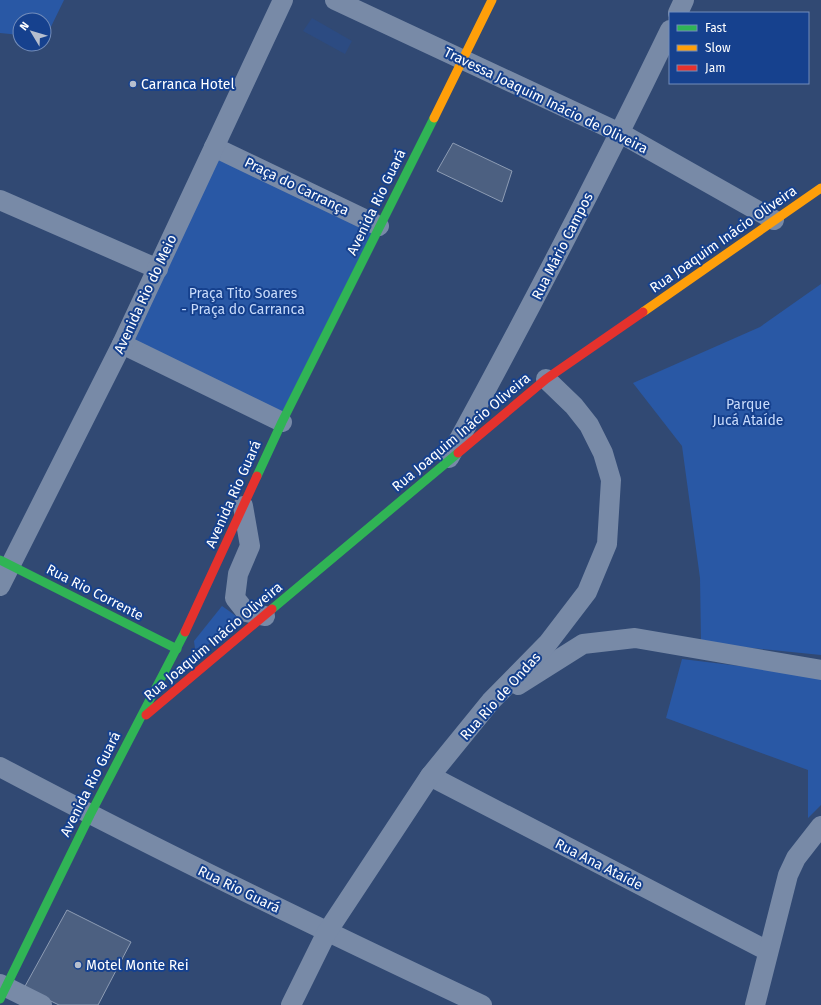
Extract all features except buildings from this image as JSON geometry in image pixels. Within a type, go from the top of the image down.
[{"type":"street","name":"Avenida Rio do Meio","points":[[0,586],[5,562],[122,344],[283,0]]},
{"type":"street","name":"Travessa Joaquim Inácio de Oliveira","points":[[335,0],[620,133],[774,220]]},
{"type":"street","name":"Avenida Rio Guará","points":[[2,990],[90,814],[177,649],[282,422],[492,0]]},
{"type":"street","points":[[678,12],[684,0]]},
{"type":"street","name":"Rua Mário Campos","points":[[449,458],[514,341],[620,133],[669,32]]},
{"type":"street","name":"Praça do Carrança","points":[[214,147],[379,226]]},
{"type":"street","name":"Rua Joaquim Inácio Oliveira","points":[[138,722],[265,616],[449,458],[546,379],[821,188]]},
{"type":"street","points":[[0,200],[158,269]]},
{"type":"street","points":[[122,344],[282,422]]},
{"type":"street","name":"Rua Rio de Ondas","points":[[291,1005],[327,932],[430,776],[491,701],[548,643],[587,592],[607,544],[611,480],[603,453],[589,425],[574,406],[546,379]]},
{"type":"street","points":[[243,506],[250,546],[238,574],[234,598],[246,612],[265,616]]},
{"type":"street","name":"Rua Rio Corrente","points":[[5,562],[177,649]]},
{"type":"street","points":[[491,701],[583,644],[619,639],[635,638],[821,670]]},
{"type":"street","name":"Rua Rio Guará","points":[[0,767],[90,814],[327,932],[482,1005]]},
{"type":"street","name":"Rua Ana Ataíde","points":[[430,776],[768,951]]},
{"type":"street","points":[[755,1005],[788,875],[796,858],[821,826]]},
{"type":"street","points":[[2,990],[42,1005]]},
{"type":"green space","points":[[0,0],[64,0],[52,25],[52,12],[12,12],[12,34],[0,33]]},
{"type":"green space","name":"Praça Tito Soares - Praça do Carranca","points":[[214,147],[379,226],[282,422],[122,344]]},
{"type":"green space","name":"Parque Jucá Ataíde","points":[[821,284],[821,655],[701,643],[700,578],[682,446],[633,383],[760,327]]},
{"type":"green space","points":[[222,606],[239,618],[208,645],[195,649],[194,641]]},
{"type":"green space","points":[[682,659],[821,676],[821,805],[808,818],[808,770],[666,718]]},
{"type":"shaded area","points":[[312,18],[352,41],[345,54],[303,31]]},
{"type":"traffic: fast","points":[[257,476],[282,422],[434,118]]},
{"type":"traffic: fast","points":[[272,609],[458,453]]},
{"type":"traffic: fast","points":[[0,560],[177,649]]},
{"type":"traffic: fast","points":[[0,999],[90,815],[185,632]]},
{"type":"traffic: slow","points":[[434,118],[492,0]]},
{"type":"traffic: slow","points":[[643,312],[821,188]]},
{"type":"traffic: jam","points":[[458,453],[546,379],[643,312]]},
{"type":"traffic: jam","points":[[185,632],[257,476]]},
{"type":"traffic: jam","points":[[146,715],[272,609]]},
{"type":"place","name":"Carranca Hotel","points":[[133,84]]},
{"type":"place","name":"Motel Monte Rei","points":[[78,965]]}]
